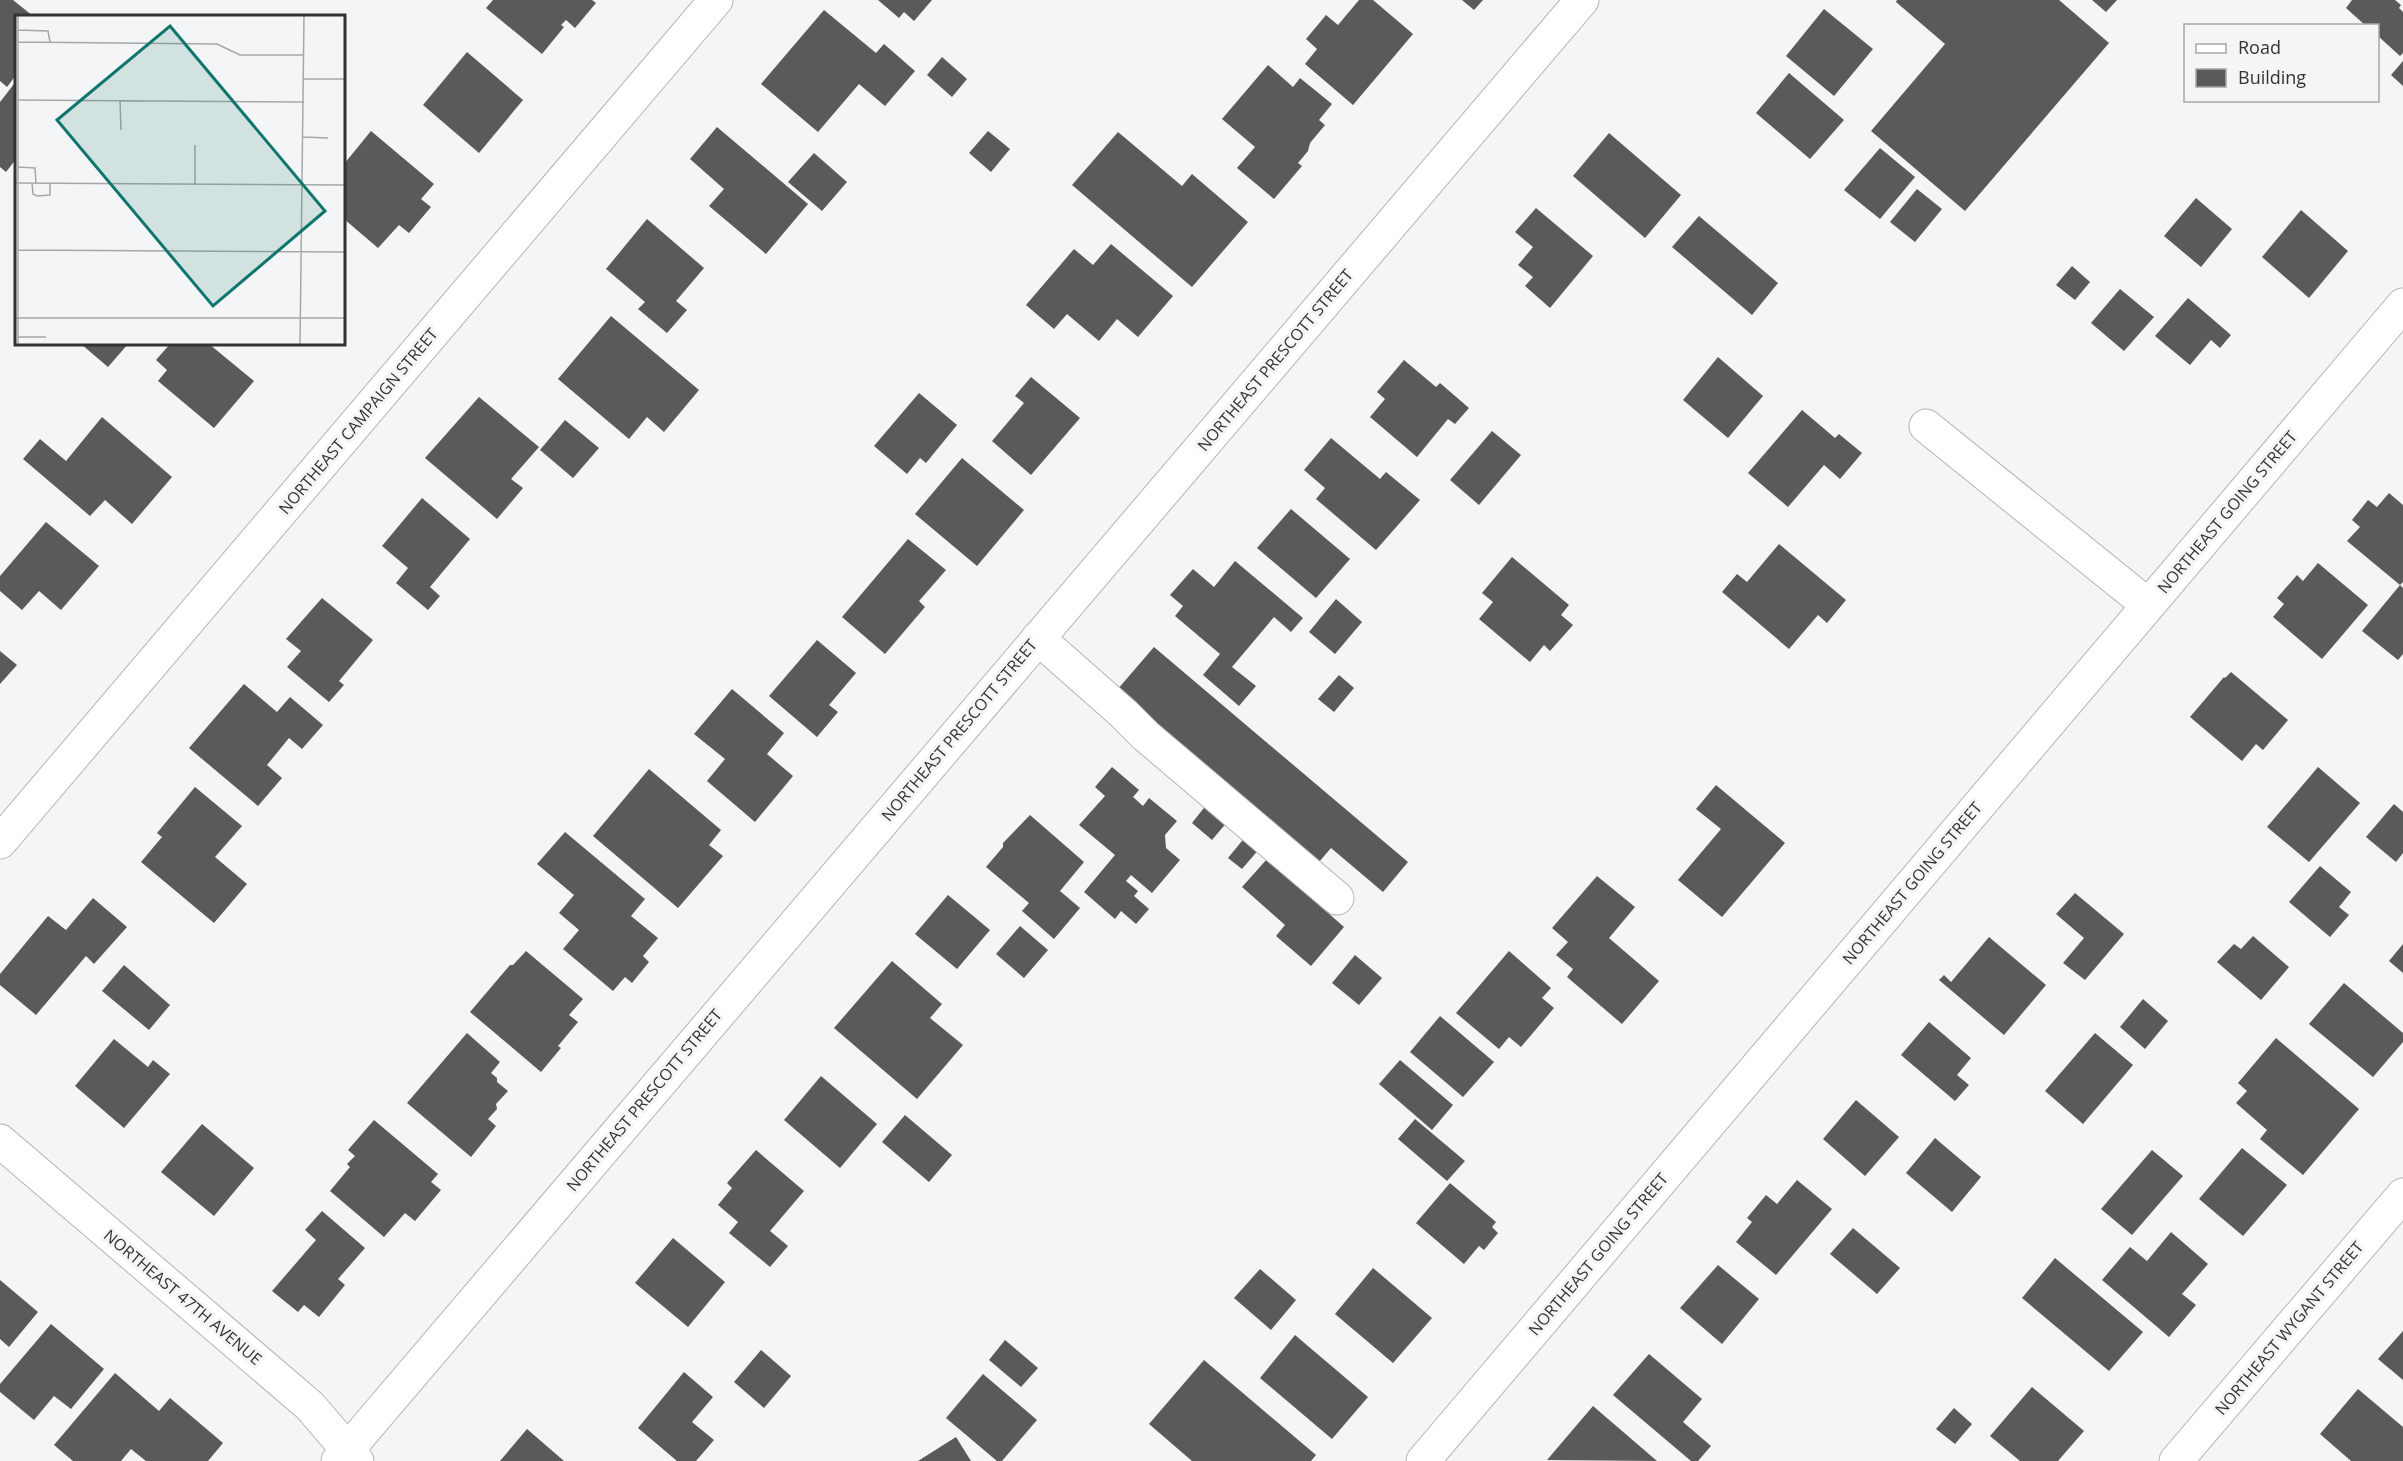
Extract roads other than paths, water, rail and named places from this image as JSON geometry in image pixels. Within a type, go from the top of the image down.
[{"type":"street","name":"NORTHEAST CAMPAIGN STREET","points":[[0,842],[716,0]]},
{"type":"street","name":"NORTHEAST PRESCOTT STREET","points":[[347,1457],[1038,638],[1582,0]]},
{"type":"street","name":"NORTHEAST GOING STREET","points":[[1423,1461],[2403,306]]},
{"type":"street","points":[[1926,426],[2148,605]]},
{"type":"street","points":[[1038,638],[1146,736],[1337,898]]},
{"type":"street","name":"NORTHEAST 47TH AVENUE","points":[[0,1141],[310,1406],[347,1457]]},
{"type":"street","name":"NORTHEAST WYGANT STREET","points":[[2176,1461],[2403,1195]]}]
